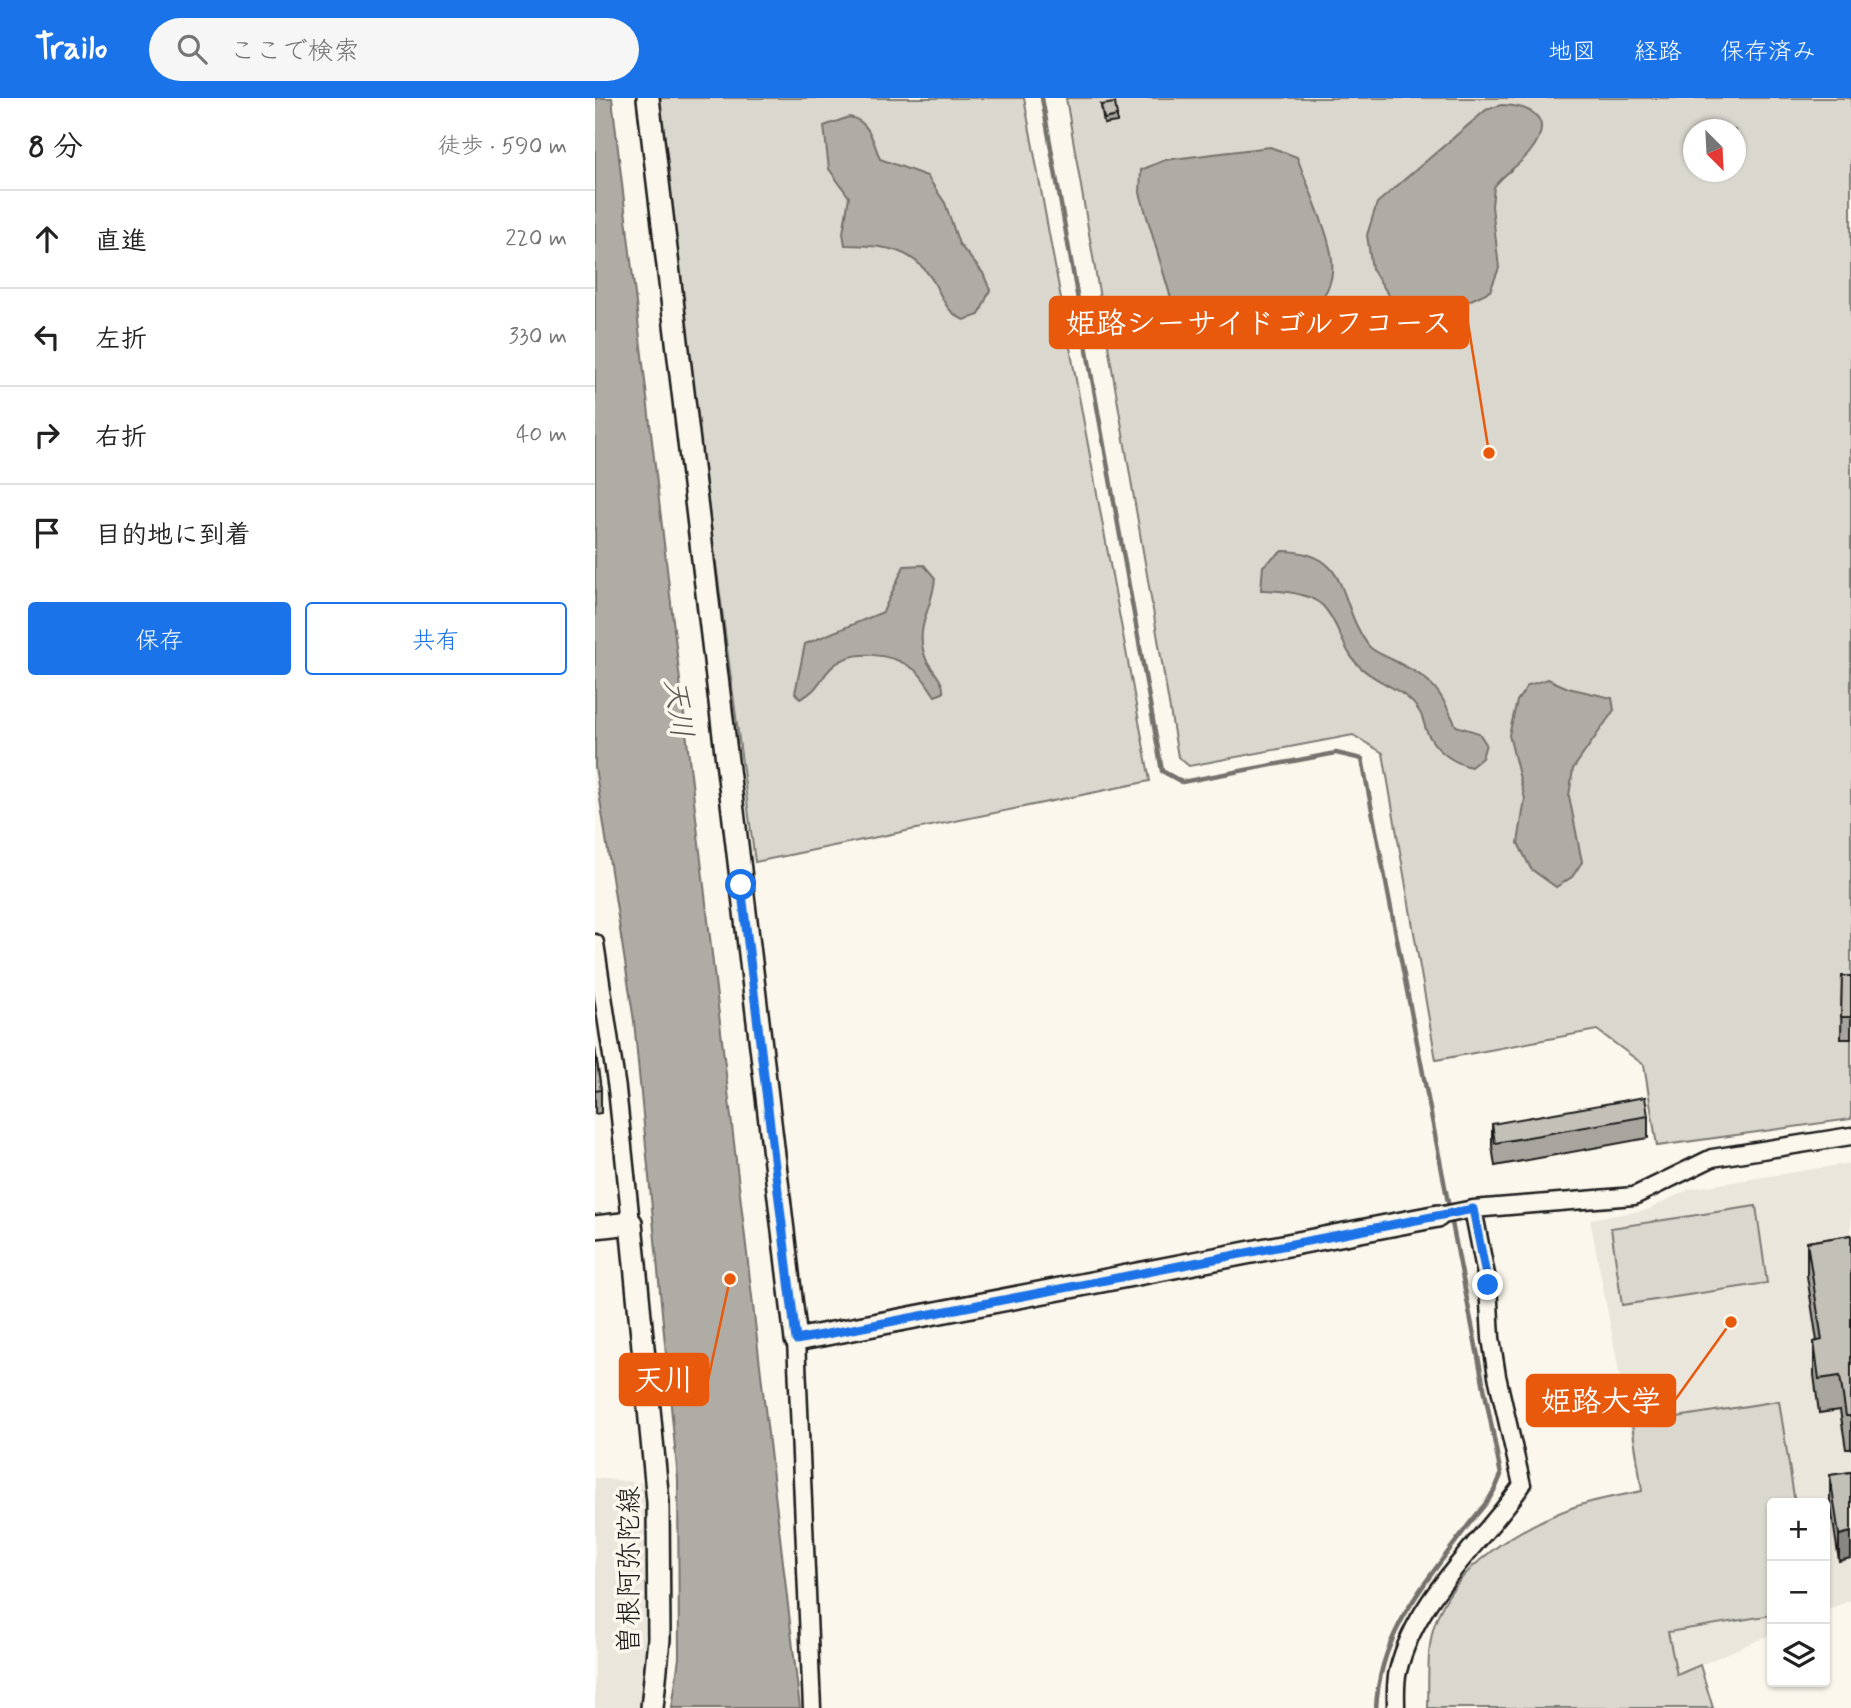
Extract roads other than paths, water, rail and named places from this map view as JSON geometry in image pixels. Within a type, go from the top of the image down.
[{"type":"street","points":[[647,98],[796,1340],[812,1708]]},
{"type":"street","points":[[595,943],[617,1089],[631,1223],[595,1227]]},
{"type":"street","points":[[796,1340],[1473,1209],[1634,1196],[1712,1158],[1851,1136]]},
{"type":"street","points":[[1396,1708],[1397,1674],[1405,1647],[1431,1600],[1522,1485],[1520,1463],[1490,1338],[1488,1285],[1473,1209]]},
{"type":"street","name":"曽根阿弥陀線","points":[[631,1223],[658,1502],[659,1639],[652,1708]]},
{"type":"water","points":[[595,98],[612,98],[800,1708],[672,1708],[679,1658],[678,1479],[634,1021],[595,767]]},
{"type":"water","points":[[1501,105],[1531,112],[1541,123],[1541,131],[1530,152],[1494,187],[1492,206],[1499,268],[1490,291],[1454,308],[1413,310],[1390,297],[1372,269],[1367,235],[1377,203],[1486,110]]},
{"type":"water","points":[[849,117],[866,127],[880,159],[927,176],[945,203],[959,244],[983,273],[990,290],[979,315],[964,320],[954,314],[929,275],[910,257],[886,248],[845,245],[843,233],[849,197],[829,169],[824,126]]},
{"type":"water","points":[[1270,147],[1297,157],[1330,249],[1332,260],[1329,284],[1318,302],[1300,315],[1277,323],[1225,330],[1180,329],[1140,193],[1141,170],[1165,160]]},
{"type":"water","points":[[1282,551],[1305,554],[1321,560],[1332,570],[1368,645],[1425,678],[1444,701],[1456,726],[1479,733],[1486,744],[1482,758],[1471,767],[1442,752],[1429,736],[1421,714],[1413,703],[1366,672],[1353,659],[1333,620],[1317,601],[1294,593],[1261,590],[1263,566]]},
{"type":"water","points":[[924,565],[935,578],[923,627],[923,648],[926,659],[942,684],[943,693],[935,696],[921,675],[906,664],[884,656],[860,655],[839,662],[814,690],[800,699],[795,693],[805,644],[883,612],[904,566]]},
{"type":"water","points":[[1548,679],[1568,688],[1612,698],[1614,710],[1573,769],[1569,796],[1582,862],[1572,877],[1556,887],[1531,869],[1518,843],[1525,799],[1509,735],[1517,701],[1528,685]]},
{"type":"waterway","points":[[1042,98],[1162,771],[1182,782],[1336,753],[1362,759],[1501,1475],[1490,1497],[1434,1570],[1406,1612],[1386,1656],[1379,1681],[1376,1708]]},
{"type":"place","name":"姫路シーサイドゴルフコース","points":[[1489,453]]},
{"type":"place","name":"天川","points":[[730,1279]]},
{"type":"place","name":"姫路大学","points":[[1731,1322]]}]
